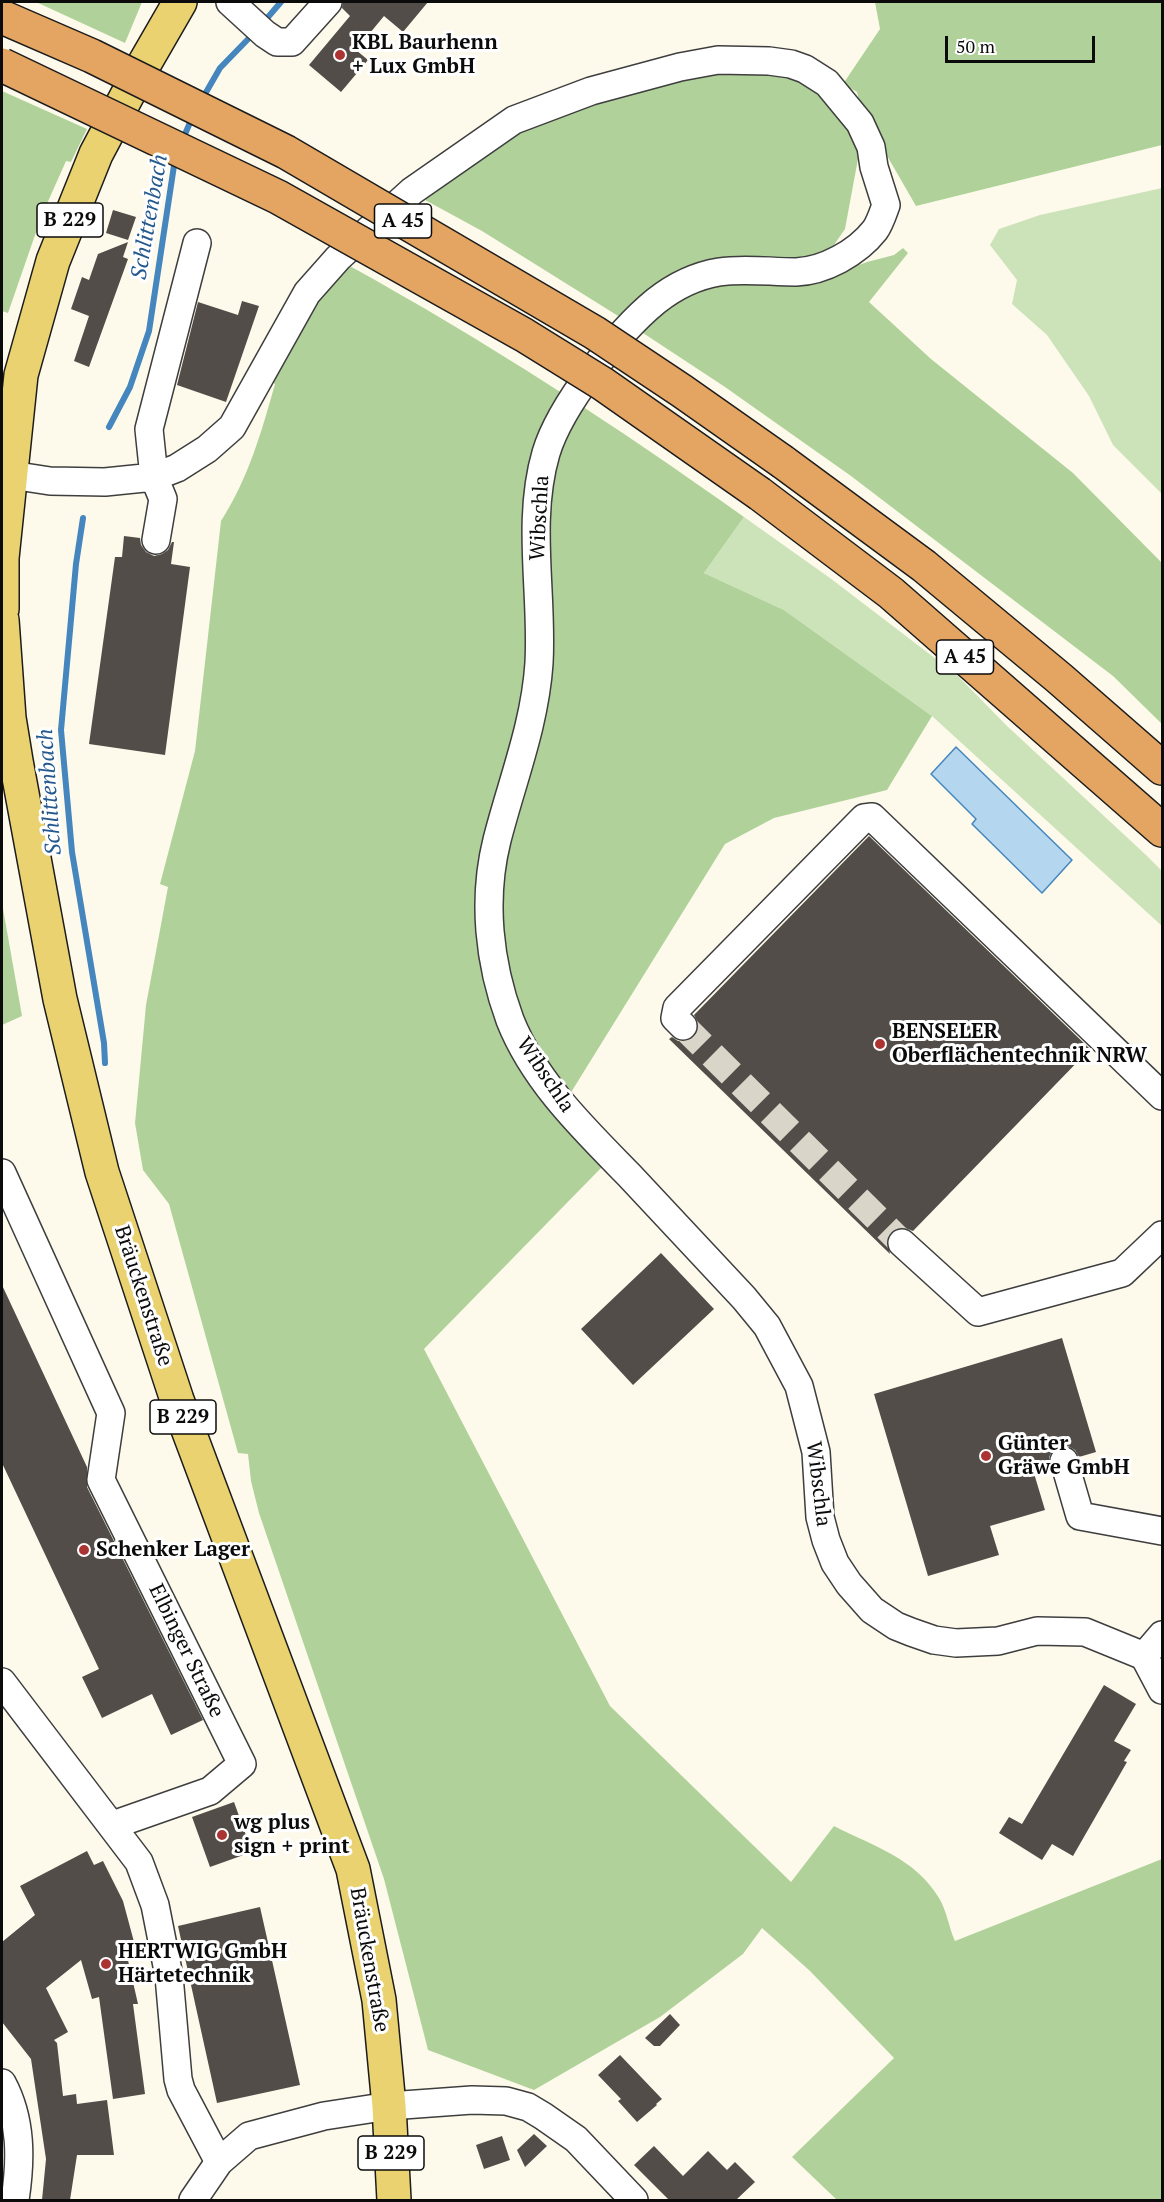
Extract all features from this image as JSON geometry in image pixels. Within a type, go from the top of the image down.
[{"type":"highway","name":"A 45","points":[[2,17],[92,56],[285,152],[595,333],[783,462],[924,566],[1059,678],[1162,768]]},
{"type":"highway","name":"A 45","points":[[2,65],[278,197],[524,335],[603,384],[760,495],[891,593],[1162,830]]},
{"type":"main road","name":"B 229","points":[[2,609],[2,558],[11,387],[53,261],[96,154],[138,73],[180,2]]},
{"type":"main road","name":"Bräuckenstraße","points":[[2,620],[9,718],[16,761],[60,999],[102,1172],[177,1400],[353,1869],[379,2000],[389,2106],[394,2200]]},
{"type":"street","points":[[237,9],[277,42],[292,42],[328,2]]},
{"type":"street","name":"Wibschla","points":[[6,474],[50,481],[105,482],[154,477],[177,468],[207,449],[232,427],[307,293],[338,258],[412,191],[514,120],[542,108],[613,85],[680,67],[718,60],[769,61],[798,66],[827,83],[860,123],[871,147],[874,167],[886,205],[873,233],[841,258],[820,268],[799,272],[720,272],[685,281],[657,300],[630,324],[572,399],[553,434],[545,455],[537,497],[540,613],[538,666],[530,724],[519,770],[496,843],[490,878],[490,928],[494,966],[511,1021],[538,1072],[576,1119],[744,1298],[767,1326],[799,1386],[807,1413],[816,1452],[820,1517],[826,1540],[835,1563],[862,1600],[896,1626],[934,1640],[956,1643],[998,1641],[1037,1631],[1066,1630],[1085,1632],[1144,1656]]},
{"type":"street","points":[[156,540],[163,499],[154,477],[149,429],[197,243]]},
{"type":"street","points":[[683,1026],[675,1018],[677,1008],[864,818],[872,817],[1162,1096]]},
{"type":"street","name":"Elbinger Straße","points":[[2,1173],[111,1413],[101,1480],[242,1764],[210,1791],[113,1826]]},
{"type":"street","points":[[902,1243],[978,1312],[1122,1273],[1162,1235]]},
{"type":"street","points":[[1064,1461],[1080,1516],[1162,1531]]},
{"type":"street","points":[[1162,1635],[1144,1656],[1162,1690]]},
{"type":"street","points":[[2,1682],[140,1862],[155,1905],[169,1976],[178,2079],[181,2090],[219,2162]]},
{"type":"street","points":[[5,2096],[15,2113],[20,2146],[15,2200]]},
{"type":"street","points":[[192,2200],[219,2162],[249,2136],[324,2116],[389,2106],[472,2100],[506,2101],[528,2107],[576,2139],[634,2200]]},
{"type":"green space","points":[[36,2],[142,2],[125,43]]},
{"type":"green space","points":[[875,2],[1162,2],[1162,145],[916,206],[886,154],[868,113],[860,105],[857,92],[843,84],[880,29]]},
{"type":"green space","points":[[708,71],[795,76],[830,103],[860,148],[845,229],[834,245],[814,258],[778,261],[623,319],[482,231],[425,200],[514,136],[540,121]]},
{"type":"green space","points":[[2,91],[87,129],[71,162],[66,161],[42,215],[8,313],[2,311]]},
{"type":"green space","points":[[1162,188],[1162,494],[1113,445],[1089,396],[1047,335],[1012,304],[1017,280],[990,245],[999,229],[1040,215]]},
{"type":"green space","points":[[903,248],[908,253],[869,302],[931,359],[1073,473],[1162,563],[1162,724],[1113,676],[851,476],[725,387],[640,331],[664,306],[724,280],[816,281],[867,262],[894,255]]},
{"type":"green space","points":[[348,265],[549,385],[647,449],[744,517],[704,573],[784,610],[932,716],[887,790],[774,818],[725,844],[570,1094],[602,1167],[424,1349],[610,1706],[791,1882],[834,1826],[892,1854],[918,1873],[942,1903],[955,1941],[1162,1859],[1162,2200],[837,2200],[792,2157],[894,2058],[810,1971],[762,1928],[743,1954],[660,2017],[534,2090],[428,2050],[384,1879],[259,1513],[251,1481],[248,1454],[238,1453],[169,1204],[143,1170],[135,1123],[146,1005],[168,887],[160,884],[195,751],[221,521],[239,488],[253,454],[275,384],[272,382],[316,300]]},
{"type":"green space","points":[[744,517],[830,578],[957,675],[1006,725],[1146,855],[1162,871],[1162,926],[932,716],[784,610],[704,573]]},
{"type":"green space","points":[[2,903],[22,1016],[2,1025]]},
{"type":"water","points":[[956,747],[1072,860],[1042,893],[972,824],[976,819],[931,774]]},
{"type":"building","points":[[343,2],[428,2],[403,32],[384,16],[356,50],[368,60],[341,92],[309,65],[350,16],[342,8]]},
{"type":"building","points":[[113,210],[136,217],[128,240],[106,233]]},
{"type":"building","points":[[128,242],[123,257],[128,259],[89,367],[74,361],[89,316],[71,309],[82,277],[89,280],[98,254]]},
{"type":"building","points":[[242,301],[259,306],[226,402],[177,385],[198,302],[238,315]]},
{"type":"building","points":[[124,536],[140,538],[141,545],[146,552],[154,556],[168,550],[174,542],[171,564],[190,567],[165,755],[89,744],[115,557],[122,557]]},
{"type":"building","name":"BENSELER Oberflächentechnik NRW","points":[[869,836],[1090,1049],[913,1231],[897,1228],[891,1232],[887,1240],[890,1254],[669,1039],[672,1037],[678,1041],[686,1041],[694,1037],[698,1031],[698,1023],[694,1015]]},
{"type":"building","points":[[661,1253],[714,1309],[633,1385],[581,1329]]},
{"type":"building","name":"Schenker Lager","points":[[2,1285],[87,1467],[87,1487],[203,1720],[171,1735],[152,1694],[102,1718],[82,1677],[99,1669],[2,1463]]},
{"type":"building","name":"Günter Gräwe GmbH","points":[[1062,1338],[1096,1452],[1079,1457],[1075,1450],[1068,1446],[1060,1446],[1053,1450],[1049,1457],[1049,1466],[1033,1470],[1045,1510],[990,1526],[999,1555],[928,1576],[874,1394]]},
{"type":"building","points":[[1104,1685],[1136,1704],[1114,1741],[1131,1750],[1124,1761],[1127,1762],[1073,1856],[1052,1844],[1042,1860],[999,1833],[1009,1817],[1022,1824]]},
{"type":"building","name":"wg plus sign + print","points":[[234,1802],[252,1852],[210,1867],[192,1817]]},
{"type":"building","points":[[87,1851],[94,1865],[103,1861],[123,1901],[137,1953],[127,1956],[138,2004],[133,2004],[145,2094],[113,2099],[99,1997],[92,1999],[81,1960],[46,1988],[68,2032],[54,2040],[57,2043],[63,2096],[76,2094],[77,2104],[107,2100],[114,2155],[77,2155],[70,2200],[42,2200],[46,2159],[31,2059],[2,2022],[2,1942],[35,1915],[20,1886]]},
{"type":"building","points":[[260,1907],[300,2085],[217,2103],[178,1926]]},
{"type":"building","points":[[670,2014],[680,2025],[660,2046],[654,2046],[645,2038]]},
{"type":"building","points":[[620,2055],[662,2099],[637,2122],[618,2101],[621,2099],[598,2075]]},
{"type":"building","points":[[534,2134],[547,2146],[525,2167],[517,2150]]},
{"type":"building","points":[[502,2136],[510,2160],[484,2169],[476,2145]]},
{"type":"building","points":[[654,2146],[683,2176],[708,2151],[727,2170],[735,2162],[755,2182],[736,2200],[669,2200],[634,2165]]},
{"type":"waterway","name":"Schlittenbach","points":[[262,24],[281,2]]},
{"type":"waterway","name":"Schlittenbach","points":[[201,101],[220,68],[253,34]]},
{"type":"waterway","name":"Schlittenbach","points":[[182,141],[192,118]]},
{"type":"waterway","name":"Schlittenbach","points":[[109,427],[130,387],[149,331],[175,159]]},
{"type":"waterway","name":"Schlittenbach","points":[[83,518],[76,564],[61,730],[72,852],[104,1043],[105,1063]]},
{"type":"tunnel","points":[[683,1026],[902,1243]]},
{"type":"place","name":"KBL Baurhenn + Lux GmbH","points":[[340,55]]},
{"type":"place","name":"BENSELER Oberflächentechnik NRW","points":[[880,1044]]},
{"type":"place","name":"Günter Gräwe GmbH","points":[[986,1456]]},
{"type":"place","name":"Schenker Lager","points":[[84,1550]]},
{"type":"place","name":"wg plus sign + print","points":[[222,1835]]},
{"type":"place","name":"HERTWIG GmbH Härtetechnik","points":[[106,1964]]}]
